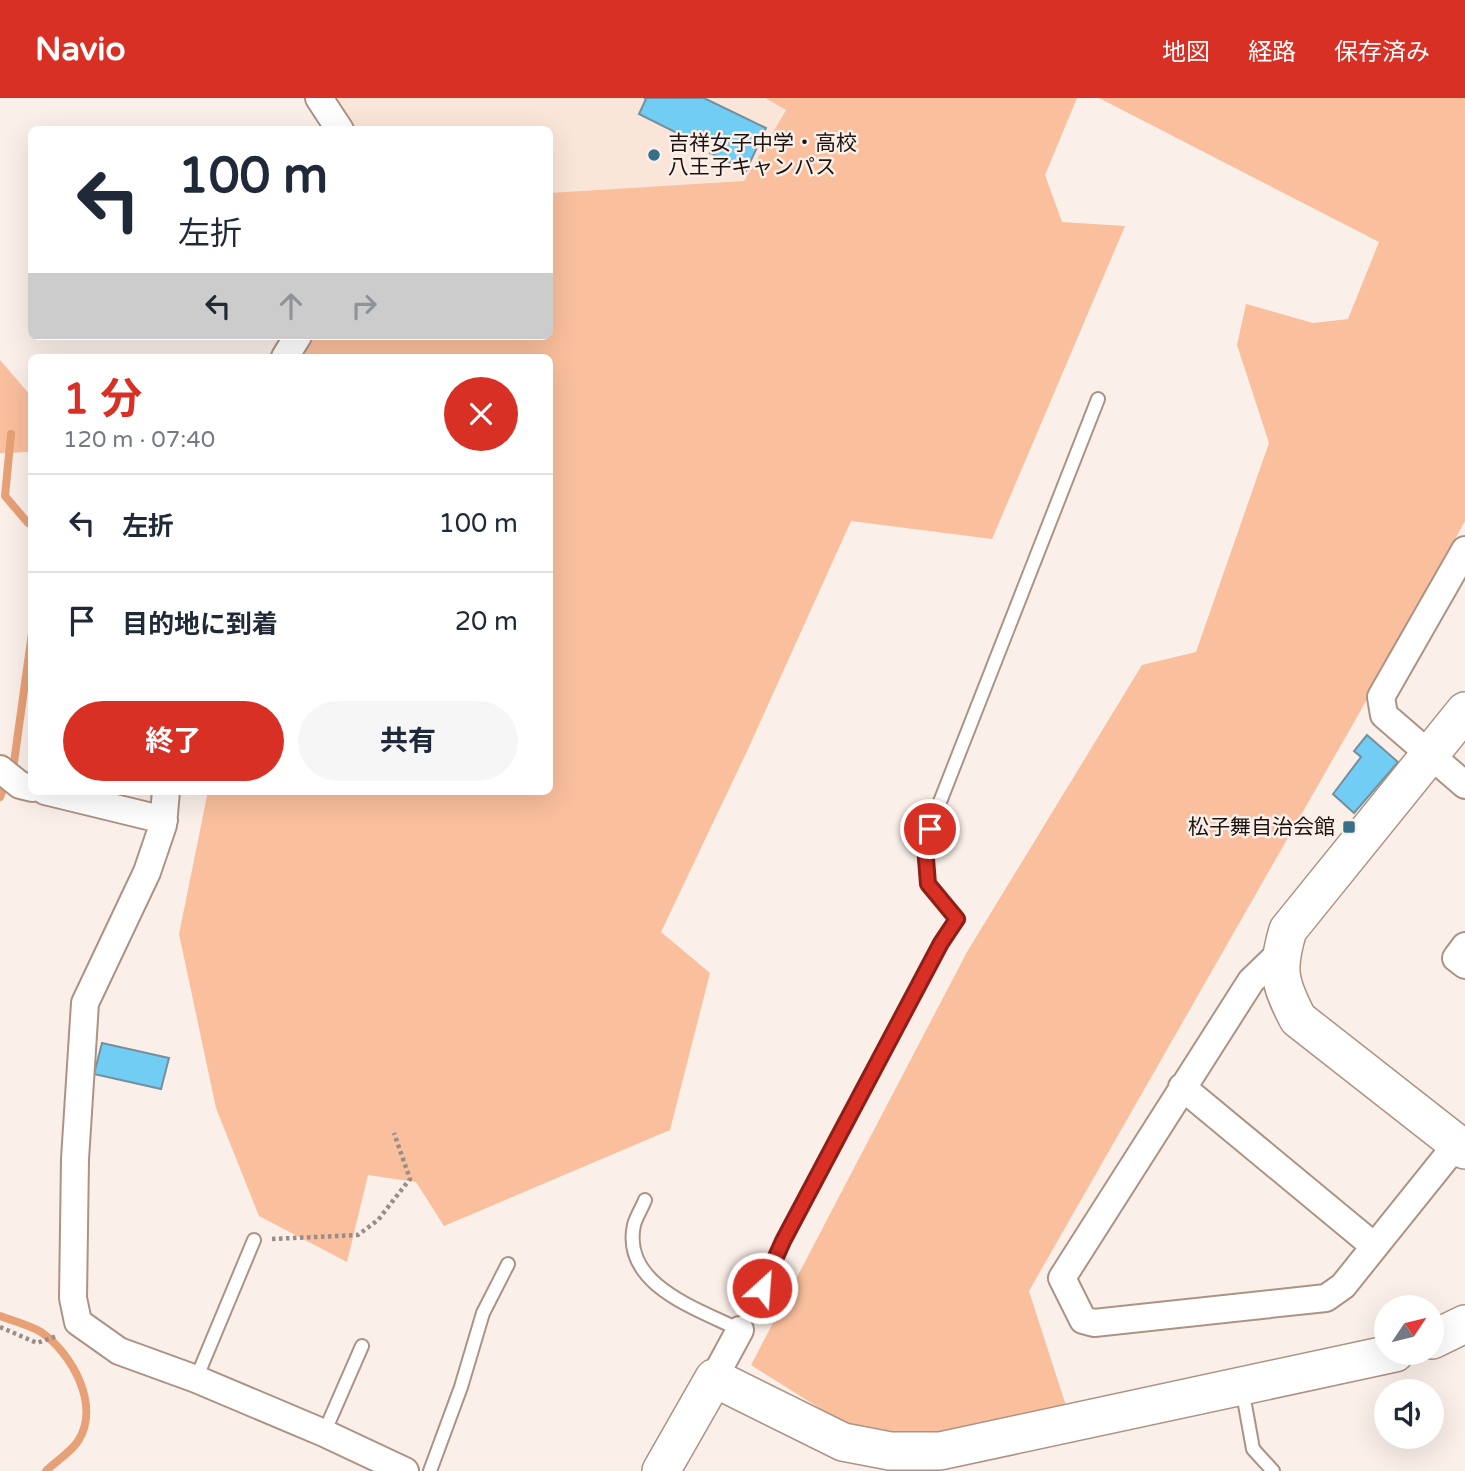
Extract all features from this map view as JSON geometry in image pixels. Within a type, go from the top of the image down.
[{"type":"street","points":[[319,98],[337,126]]},
{"type":"street","points":[[1465,550],[1381,698],[1384,715],[1465,785]]},
{"type":"street","points":[[1281,952],[1251,981],[1062,1278],[1083,1320],[1094,1323],[1326,1298],[1343,1286],[1374,1246],[1461,1147],[1298,1019],[1280,979],[1281,952],[1288,930],[1465,711]]},
{"type":"street","points":[[61,795],[164,820]]},
{"type":"street","points":[[166,795],[164,820],[148,872],[85,1003],[75,1159],[73,1298],[78,1322],[119,1352],[196,1379],[324,1433],[405,1471]]},
{"type":"street","points":[[1465,946],[1456,957],[1465,965]]},
{"type":"street","points":[[1182,1087],[1374,1246]]},
{"type":"street","points":[[1444,1334],[1465,1324]]},
{"type":"street","points":[[661,1471],[740,1330]]},
{"type":"street","points":[[715,1378],[843,1442],[890,1451],[940,1451],[1374,1358]]},
{"type":"lane","points":[[645,1200],[634,1225],[633,1251],[646,1275],[667,1294],[740,1330],[783,1241],[941,943],[957,919],[928,884],[925,846],[1098,399]]},
{"type":"lane","points":[[196,1379],[254,1240]]},
{"type":"lane","points":[[429,1471],[461,1387],[483,1313],[508,1264]]},
{"type":"lane","points":[[324,1433],[362,1346]]},
{"type":"lane","points":[[1242,1388],[1253,1449],[1273,1471]]},
{"type":"path","points":[[254,1240],[358,1235],[378,1220],[410,1179],[394,1133]]},
{"type":"path","points":[[0,1327],[37,1343],[53,1339]]},
{"type":"shaded area","name":"吉祥女子中学・高校 八王子キャンパス","points":[[336,98],[763,98],[785,110],[744,181],[553,194],[553,126],[354,126]]},
{"type":"shaded area","points":[[765,98],[1077,98],[1045,175],[1062,222],[1125,226],[992,539],[851,521],[748,749],[661,932],[710,973],[670,1130],[444,1226],[416,1182],[368,1175],[347,1262],[259,1216],[216,1108],[179,934],[207,795],[553,795],[553,354],[295,354],[304,340],[553,340],[553,193],[744,181],[786,110]]},
{"type":"shaded area","points":[[1099,98],[1465,98],[1465,521],[1361,710],[1029,1291],[1066,1406],[934,1436],[848,1426],[751,1365],[967,952],[1142,665],[1196,652],[1269,443],[1237,345],[1246,304],[1313,323],[1348,319],[1379,242]]},
{"type":"shaded area","points":[[0,360],[28,393],[28,452],[0,453]]},
{"type":"building","points":[[644,98],[704,98],[766,128],[746,171],[710,153],[716,139],[707,135],[701,145],[639,114],[646,99]]},
{"type":"building","points":[[1367,735],[1398,762],[1354,813],[1333,794],[1361,757],[1354,751]]},
{"type":"building","points":[[102,1043],[169,1058],[161,1089],[94,1074]]},
{"type":"waterway","points":[[11,434],[5,496],[28,523]]},
{"type":"waterway","points":[[0,797],[14,762],[28,662]]},
{"type":"waterway","points":[[0,1316],[41,1332],[52,1341],[72,1366],[85,1397],[84,1427],[78,1441],[46,1471]]},
{"type":"place","name":"吉祥女子中学・高校 八王子キャンパス","points":[[654,155]]},
{"type":"place","name":"松子舞自治会館","points":[[1349,827]]},
{"type":"route","points":[[762,1288],[783,1241],[941,943],[957,919],[928,884],[925,846],[930,829]]}]
